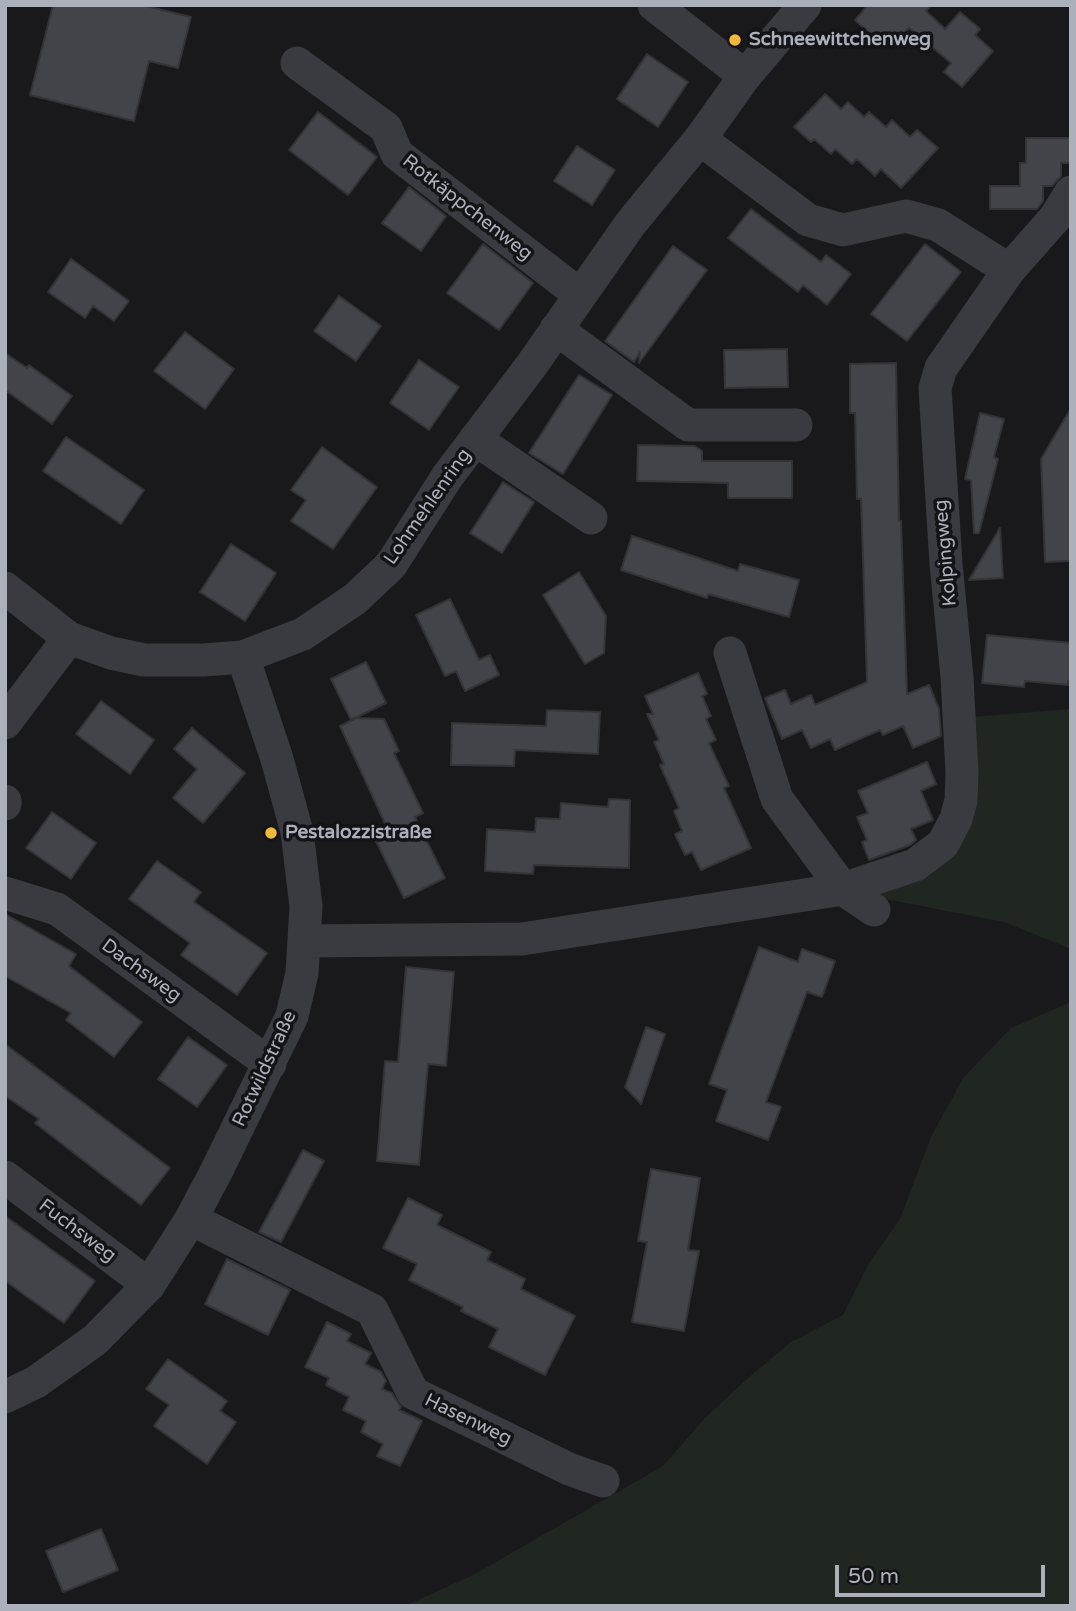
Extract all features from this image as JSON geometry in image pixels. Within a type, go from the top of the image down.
[{"type":"street","points":[[653,5],[744,76]]},
{"type":"street","name":"Lohmehlenring","points":[[5,588],[69,638],[111,653],[144,660],[243,657],[303,634],[355,599],[391,565],[447,477],[631,223],[700,139],[744,76],[805,5]]},
{"type":"street","name":"Rotkäppchenweg","points":[[297,63],[386,128],[397,154],[579,294]]},
{"type":"street","points":[[700,139],[808,220],[843,230],[906,216],[938,225],[1009,270]]},
{"type":"street","name":"Kolpingweg","points":[[842,889],[915,865],[943,844],[956,819],[961,800],[957,677],[946,564],[935,388],[941,368],[1009,270],[1055,218],[1071,192]]},
{"type":"street","points":[[556,329],[688,425],[796,425]]},
{"type":"street","name":"Lohmehlenring","points":[[475,439],[591,518]]},
{"type":"street","points":[[5,723],[69,638]]},
{"type":"street","points":[[730,653],[777,799],[842,889],[874,911]]},
{"type":"street","name":"Rotwildstraße","points":[[5,1397],[36,1382],[95,1340],[149,1284],[191,1219],[292,1016],[302,972],[306,906],[297,832],[277,759],[243,657]]},
{"type":"street","points":[[305,941],[522,939],[842,889]]},
{"type":"street","name":"Dachsweg","points":[[5,893],[57,909],[270,1064]]},
{"type":"street","name":"Fuchsweg","points":[[5,1177],[149,1284]]},
{"type":"street","name":"Hasenweg","points":[[191,1219],[372,1310],[413,1393],[569,1469],[603,1481]]},
{"type":"shaded area","points":[[1071,709],[1071,949],[1004,922],[875,897],[921,878],[970,717]]},
{"type":"shaded area","points":[[1071,1002],[1071,1606],[405,1606],[475,1574],[663,1466],[705,1418],[748,1378],[791,1342],[843,1315],[869,1263],[900,1219],[931,1137],[963,1078],[1011,1028]]},
{"type":"building","points":[[53,5],[142,5],[191,17],[178,68],[149,61],[134,121],[30,95]]},
{"type":"building","points":[[868,5],[932,5],[926,11],[945,29],[960,12],[980,29],[975,35],[993,51],[962,87],[944,72],[951,63],[909,28],[891,47],[875,32],[872,36],[855,20]]},
{"type":"building","points":[[647,54],[688,82],[658,127],[617,99]]},
{"type":"building","points":[[825,94],[841,109],[848,102],[864,117],[869,112],[886,127],[892,120],[910,137],[917,130],[938,148],[901,188],[881,169],[875,176],[857,159],[852,164],[835,149],[831,154],[794,127]]},
{"type":"building","points":[[318,112],[377,157],[348,195],[289,150]]},
{"type":"building","points":[[1026,138],[1071,138],[1071,163],[1061,163],[1061,176],[1052,186],[1043,186],[1043,201],[1037,209],[990,209],[990,186],[1020,186],[1020,163],[1026,163]]},
{"type":"building","points":[[577,146],[615,170],[592,205],[554,181]]},
{"type":"building","points":[[409,187],[446,216],[421,251],[382,223]]},
{"type":"building","points":[[751,209],[821,262],[826,255],[851,274],[827,305],[803,285],[798,292],[728,238]]},
{"type":"building","points":[[483,244],[533,283],[499,330],[447,293]]},
{"type":"building","points":[[925,244],[961,272],[907,341],[871,314]]},
{"type":"building","points":[[673,246],[707,270],[639,363],[640,352],[634,362],[605,341]]},
{"type":"building","points":[[71,259],[129,301],[114,321],[93,306],[85,318],[48,292]]},
{"type":"building","points":[[339,296],[381,326],[356,361],[314,331]]},
{"type":"building","points":[[185,332],[234,369],[205,409],[154,371]]},
{"type":"building","points":[[787,349],[788,387],[725,388],[724,350]]},
{"type":"building","points":[[5,353],[27,368],[29,365],[72,396],[52,424],[5,390]]},
{"type":"building","points":[[419,360],[459,387],[429,430],[390,403]]},
{"type":"building","points":[[896,363],[899,521],[907,694],[929,685],[939,709],[941,736],[913,748],[903,726],[883,735],[880,730],[835,750],[830,739],[811,748],[802,730],[782,739],[765,698],[785,690],[791,704],[811,695],[815,705],[867,682],[861,499],[857,499],[855,413],[850,413],[850,364]]},
{"type":"building","points":[[579,375],[612,395],[563,474],[529,453]]},
{"type":"building","points":[[1071,408],[1071,561],[1045,562],[1041,459]]},
{"type":"building","points":[[980,413],[1004,419],[994,457],[998,459],[979,533],[974,533],[971,480],[965,479]]},
{"type":"building","points":[[66,437],[144,490],[121,524],[43,471]]},
{"type":"building","points":[[638,445],[695,446],[702,451],[702,461],[792,461],[792,498],[728,498],[728,483],[637,481]]},
{"type":"building","points":[[322,447],[377,487],[333,549],[291,521],[306,500],[291,490]]},
{"type":"building","points":[[503,482],[534,502],[502,553],[470,533]]},
{"type":"building","points":[[1000,528],[1003,578],[969,580]]},
{"type":"building","points":[[632,536],[738,571],[740,564],[799,580],[789,617],[708,594],[707,598],[621,570]]},
{"type":"building","points":[[231,544],[276,573],[245,621],[200,592]]},
{"type":"building","points":[[579,572],[606,616],[604,653],[585,664],[543,595]]},
{"type":"building","points":[[450,599],[479,660],[490,655],[499,675],[465,691],[456,671],[445,676],[416,615]]},
{"type":"building","points":[[987,635],[1071,643],[1071,682],[1068,681],[1068,685],[1025,681],[1024,687],[982,683]]},
{"type":"building","points":[[366,662],[386,703],[351,720],[331,679]]},
{"type":"building","points":[[698,673],[707,694],[702,696],[711,716],[706,719],[716,740],[709,743],[729,786],[724,788],[751,848],[701,870],[692,852],[685,855],[675,834],[682,831],[674,811],[679,808],[660,765],[664,764],[654,742],[659,740],[647,714],[653,714],[645,696]]},
{"type":"building","points":[[101,701],[154,740],[130,774],[76,734]]},
{"type":"building","points":[[547,710],[600,712],[598,754],[515,750],[514,766],[451,765],[452,723],[546,726]]},
{"type":"building","points":[[356,718],[384,719],[399,751],[394,753],[423,813],[415,817],[445,878],[404,898],[374,837],[388,830],[340,726]]},
{"type":"building","points":[[192,728],[245,773],[203,823],[173,798],[197,769],[174,749]]},
{"type":"building","points":[[927,762],[936,784],[921,791],[933,820],[911,829],[916,840],[910,845],[869,860],[862,842],[867,840],[857,817],[868,813],[858,791]]},
{"type":"building","points":[[609,799],[630,800],[629,868],[534,865],[533,874],[485,871],[487,829],[535,832],[536,818],[560,819],[561,803],[608,807]]},
{"type":"building","points":[[52,812],[96,843],[71,879],[26,848]]},
{"type":"building","points":[[157,861],[201,892],[194,902],[267,953],[237,995],[181,955],[190,943],[129,899]]},
{"type":"building","points":[[5,914],[76,954],[69,966],[142,1022],[114,1057],[66,1020],[71,1013],[5,976]]},
{"type":"building","points":[[759,947],[798,962],[802,949],[835,961],[822,997],[807,992],[766,1102],[781,1107],[768,1140],[716,1121],[727,1090],[709,1084]]},
{"type":"building","points":[[406,967],[454,972],[446,1066],[428,1064],[419,1165],[377,1161],[385,1061],[398,1062]]},
{"type":"building","points":[[646,1027],[665,1034],[641,1104],[625,1087]]},
{"type":"building","points":[[188,1037],[227,1065],[197,1107],[158,1079]]},
{"type":"building","points":[[5,1044],[170,1168],[141,1205],[35,1123],[39,1119],[5,1096]]},
{"type":"building","points":[[303,1150],[324,1161],[281,1242],[259,1232]]},
{"type":"building","points":[[651,1169],[700,1178],[688,1250],[699,1251],[684,1331],[632,1322],[647,1242],[638,1241]]},
{"type":"building","points":[[408,1198],[442,1215],[437,1225],[491,1252],[487,1260],[525,1279],[521,1289],[575,1316],[545,1375],[489,1347],[498,1329],[461,1311],[463,1307],[409,1280],[417,1264],[383,1248]]},
{"type":"building","points":[[5,1216],[95,1281],[64,1323],[5,1281]]},
{"type":"building","points":[[227,1259],[290,1290],[268,1335],[205,1304]]},
{"type":"building","points":[[327,1322],[351,1334],[347,1341],[371,1353],[365,1364],[381,1372],[386,1381],[382,1389],[392,1393],[401,1407],[399,1410],[422,1421],[400,1466],[377,1456],[383,1444],[361,1432],[366,1421],[343,1410],[349,1397],[326,1385],[329,1378],[305,1367]]},
{"type":"building","points":[[168,1359],[227,1401],[220,1411],[236,1422],[207,1464],[154,1426],[169,1405],[146,1389]]},
{"type":"building","points":[[101,1529],[118,1570],[63,1592],[46,1551]]},
{"type":"place","name":"Schneewittchenweg","points":[[735,40]]},
{"type":"place","name":"Pestalozzistraße","points":[[271,833]]}]
